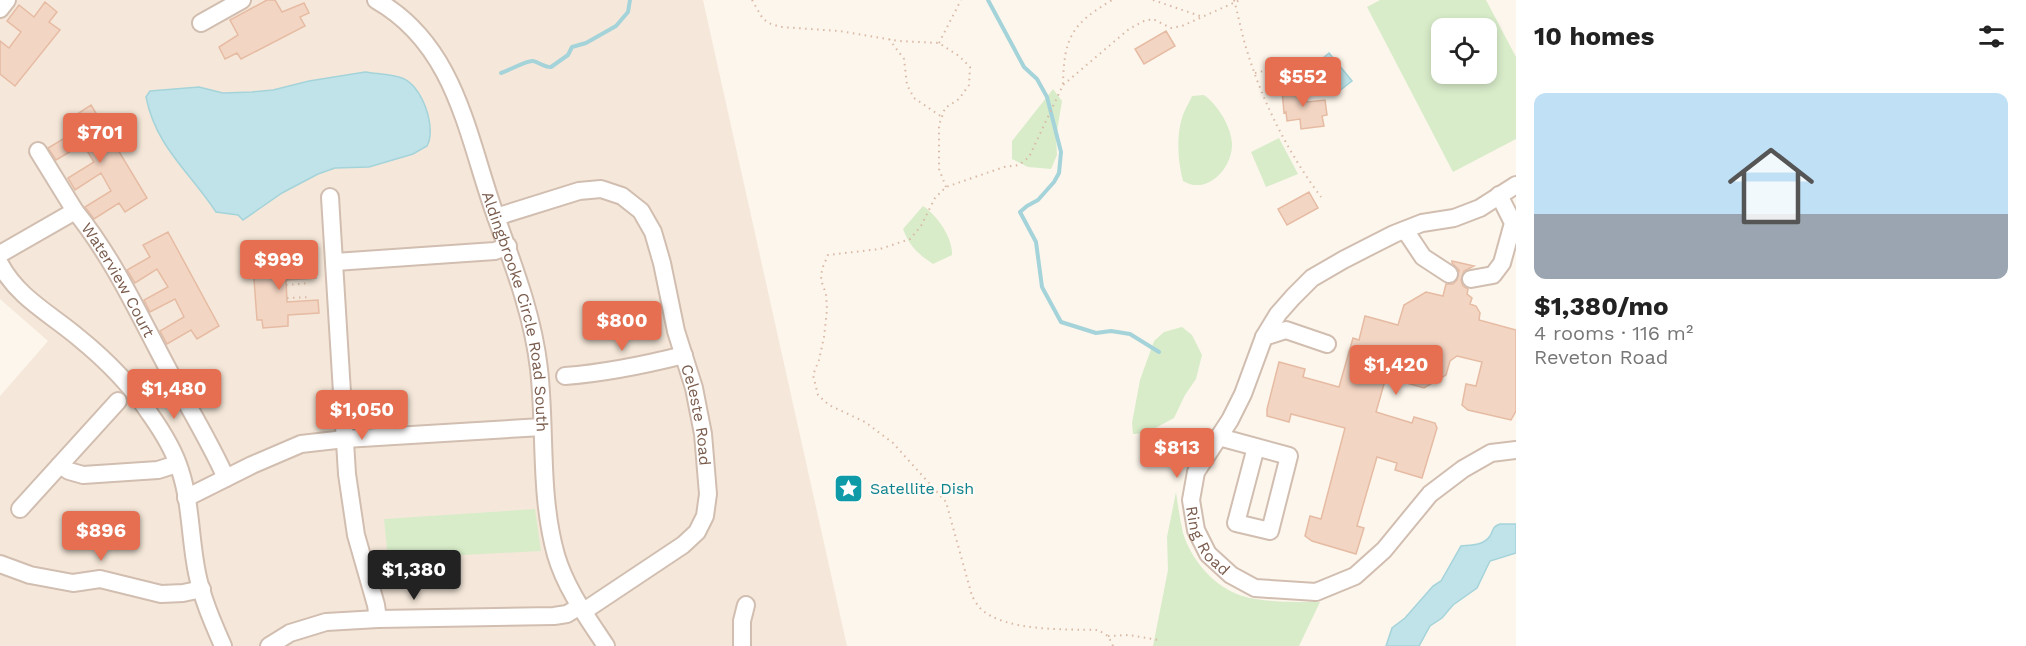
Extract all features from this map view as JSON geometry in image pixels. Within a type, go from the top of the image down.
[{"type":"street","points":[[0,9],[6,0]]},
{"type":"street","points":[[201,23],[242,0]]},
{"type":"street","name":"Aldingbrooke Circle Road South","points":[[376,0],[397,12],[416,31],[453,86],[468,128],[496,217],[522,288],[532,330],[539,370],[548,519],[556,555],[567,585],[606,646]]},
{"type":"street","name":"Waterview Court","points":[[38,151],[75,212],[96,238],[114,266],[179,390],[211,445],[226,478]]},
{"type":"street","name":"Ring Road","points":[[1516,185],[1480,208],[1454,218],[1422,223],[1343,260],[1312,278],[1278,314],[1263,337],[1243,394],[1230,420],[1196,472],[1191,500],[1196,531],[1208,554],[1231,575],[1255,588],[1316,592],[1355,576],[1384,550],[1430,494],[1463,468],[1491,453],[1516,450]]},
{"type":"street","name":"Celeste Road","points":[[269,646],[290,633],[326,622],[567,614],[582,609],[683,545],[697,532],[705,516],[708,494],[703,434],[694,388],[676,331],[662,263],[653,232],[641,211],[622,195],[601,189],[579,191],[496,217]]},
{"type":"street","points":[[1471,279],[1493,275],[1502,263],[1514,224],[1500,195]]},
{"type":"street","points":[[330,197],[347,474],[356,535],[378,619]]},
{"type":"street","name":"Waterview Court","points":[[0,254],[75,212]]},
{"type":"street","points":[[1405,230],[1423,257],[1449,274]]},
{"type":"street","points":[[335,262],[495,251],[508,246]]},
{"type":"street","points":[[0,264],[6,275],[27,299],[78,337],[124,380],[150,413],[164,436],[177,464],[186,498],[193,552],[202,589],[223,646]]},
{"type":"street","points":[[1263,337],[1286,330],[1327,344]]},
{"type":"street","points":[[565,376],[645,365],[684,355]]},
{"type":"street","points":[[20,509],[118,401]]},
{"type":"street","points":[[186,498],[301,444],[345,439],[542,427]]},
{"type":"street","points":[[1219,437],[1256,447],[1288,456],[1270,531],[1236,523],[1256,447]]},
{"type":"street","points":[[60,465],[69,471],[83,475],[158,470],[177,464]]},
{"type":"street","points":[[0,564],[30,574],[73,583],[100,579],[161,594],[202,589]]},
{"type":"street","points":[[742,646],[742,621],[746,605]]},
{"type":"path","points":[[752,0],[763,19],[771,24],[781,27],[839,31],[889,39],[939,43],[970,67],[969,85],[959,99],[945,108],[939,125],[939,169],[945,187]]},
{"type":"path","points":[[939,43],[961,0]]},
{"type":"path","points":[[1112,0],[1084,18],[1071,34],[1065,48],[1062,84],[1029,157],[1019,165],[1004,167],[945,187],[935,198],[921,226],[910,240],[880,249],[828,255],[822,269],[821,280],[827,310],[824,337],[813,382],[818,395],[830,405],[865,422],[893,443],[946,502],[972,596],[980,608],[998,619],[1024,626],[1098,630],[1108,636],[1113,646]]},
{"type":"path","points":[[1153,0],[1203,17]]},
{"type":"path","points":[[1062,84],[1128,29],[1144,21],[1153,19],[1171,27],[1182,26],[1240,0]]},
{"type":"path","points":[[1235,2],[1248,54],[1270,113],[1305,176],[1321,197]]},
{"type":"path","points":[[889,39],[904,59],[907,85],[914,98],[942,117]]},
{"type":"path","points":[[1255,73],[1298,63]]},
{"type":"path","points":[[286,285],[310,283]]},
{"type":"path","points":[[287,298],[311,297]]},
{"type":"path","points":[[1108,636],[1130,635],[1158,640]]},
{"type":"shaded area","points":[[0,0],[703,0],[847,646],[0,646],[0,396],[48,341],[0,299]]},
{"type":"green space","points":[[1380,0],[1486,0],[1495,18],[1431,18],[1431,84],[1497,84],[1497,21],[1516,57],[1516,139],[1453,172],[1367,7]]},
{"type":"green space","points":[[1053,89],[1062,101],[1056,137],[1057,155],[1051,169],[1028,167],[1012,159],[1012,141]]},
{"type":"green space","points":[[1204,95],[1214,104],[1226,123],[1231,136],[1231,152],[1224,170],[1217,177],[1201,185],[1192,185],[1183,181],[1178,141],[1180,125],[1192,96]]},
{"type":"green space","points":[[1279,138],[1298,174],[1266,187],[1251,152]]},
{"type":"green space","points":[[923,206],[934,215],[943,228],[952,248],[952,255],[933,264],[908,241],[903,229]]},
{"type":"green space","points":[[1182,327],[1192,335],[1202,355],[1196,379],[1174,418],[1146,433],[1133,434],[1132,423],[1140,380],[1154,341],[1164,332]]},
{"type":"green space","points":[[1176,492],[1183,533],[1191,552],[1204,570],[1219,584],[1237,594],[1256,599],[1320,602],[1299,646],[1153,646],[1168,570],[1167,537]]},
{"type":"green space","points":[[535,509],[541,551],[388,559],[384,519]]},
{"type":"water","points":[[1329,53],[1352,81],[1334,95],[1311,68]]},
{"type":"water","points":[[365,72],[402,78],[416,89],[429,118],[430,138],[427,146],[413,154],[369,167],[335,168],[318,174],[282,193],[243,220],[238,215],[216,212],[165,145],[151,115],[146,97],[150,91],[199,87],[223,93],[273,90],[309,81]]},
{"type":"water","points":[[1500,524],[1516,524],[1516,553],[1490,561],[1477,588],[1453,605],[1442,618],[1430,626],[1419,646],[1386,646],[1392,628],[1405,618],[1433,586],[1441,581],[1461,546],[1484,542],[1494,527]]},
{"type":"building","points":[[267,0],[275,0],[282,12],[304,3],[309,13],[300,17],[305,26],[241,59],[237,53],[225,59],[219,47],[238,35],[230,20]]},
{"type":"building","points":[[45,2],[57,12],[49,22],[60,30],[15,86],[0,74],[0,41],[9,48],[21,32],[7,21],[19,5],[34,17]]},
{"type":"building","points":[[1166,31],[1175,46],[1144,64],[1135,49]]},
{"type":"building","points":[[1304,87],[1307,102],[1325,100],[1327,115],[1322,116],[1324,126],[1301,129],[1300,119],[1287,121],[1282,90]]},
{"type":"building","points":[[91,105],[147,198],[125,212],[119,203],[94,219],[85,207],[111,191],[101,173],[75,190],[68,178],[94,162],[83,144],[56,160],[48,148],[75,132],[68,120]]},
{"type":"building","points":[[1309,192],[1318,208],[1287,225],[1278,209]]},
{"type":"building","points":[[168,232],[219,326],[197,339],[191,330],[167,344],[160,331],[184,317],[175,299],[150,312],[144,300],[168,287],[157,269],[135,283],[127,270],[150,257],[143,245]]},
{"type":"building","points":[[284,255],[285,267],[316,265],[316,278],[286,280],[287,302],[318,300],[319,313],[288,315],[288,326],[263,328],[262,320],[257,320],[253,266],[258,265],[257,256]]},
{"type":"building","points":[[1452,261],[1474,266],[1464,271],[1461,280],[1463,286],[1468,289],[1467,294],[1472,298],[1470,304],[1476,306],[1480,313],[1479,320],[1516,330],[1516,411],[1511,420],[1468,410],[1462,405],[1466,384],[1476,386],[1482,362],[1457,356],[1450,361],[1446,375],[1424,388],[1386,377],[1376,412],[1412,423],[1414,417],[1435,423],[1437,428],[1422,478],[1395,470],[1397,463],[1377,457],[1357,526],[1364,528],[1356,554],[1312,541],[1305,536],[1310,516],[1321,519],[1345,428],[1291,414],[1289,422],[1267,416],[1279,362],[1305,369],[1303,377],[1339,387],[1353,338],[1359,340],[1365,316],[1398,325],[1404,305],[1426,292],[1443,296],[1446,284],[1453,284],[1457,280],[1459,270]]},
{"type":"waterway","points":[[501,73],[530,61],[551,67],[568,55],[572,47],[586,43],[616,26],[628,12],[630,0]]},
{"type":"waterway","points":[[988,0],[1024,67],[1037,79],[1047,97],[1061,152],[1059,173],[1054,182],[1038,200],[1020,212],[1036,242],[1042,287],[1061,322],[1096,333],[1111,331],[1130,334],[1159,352]]},
{"type":"place","name":"Satellite Dish","points":[[849,488]]}]
